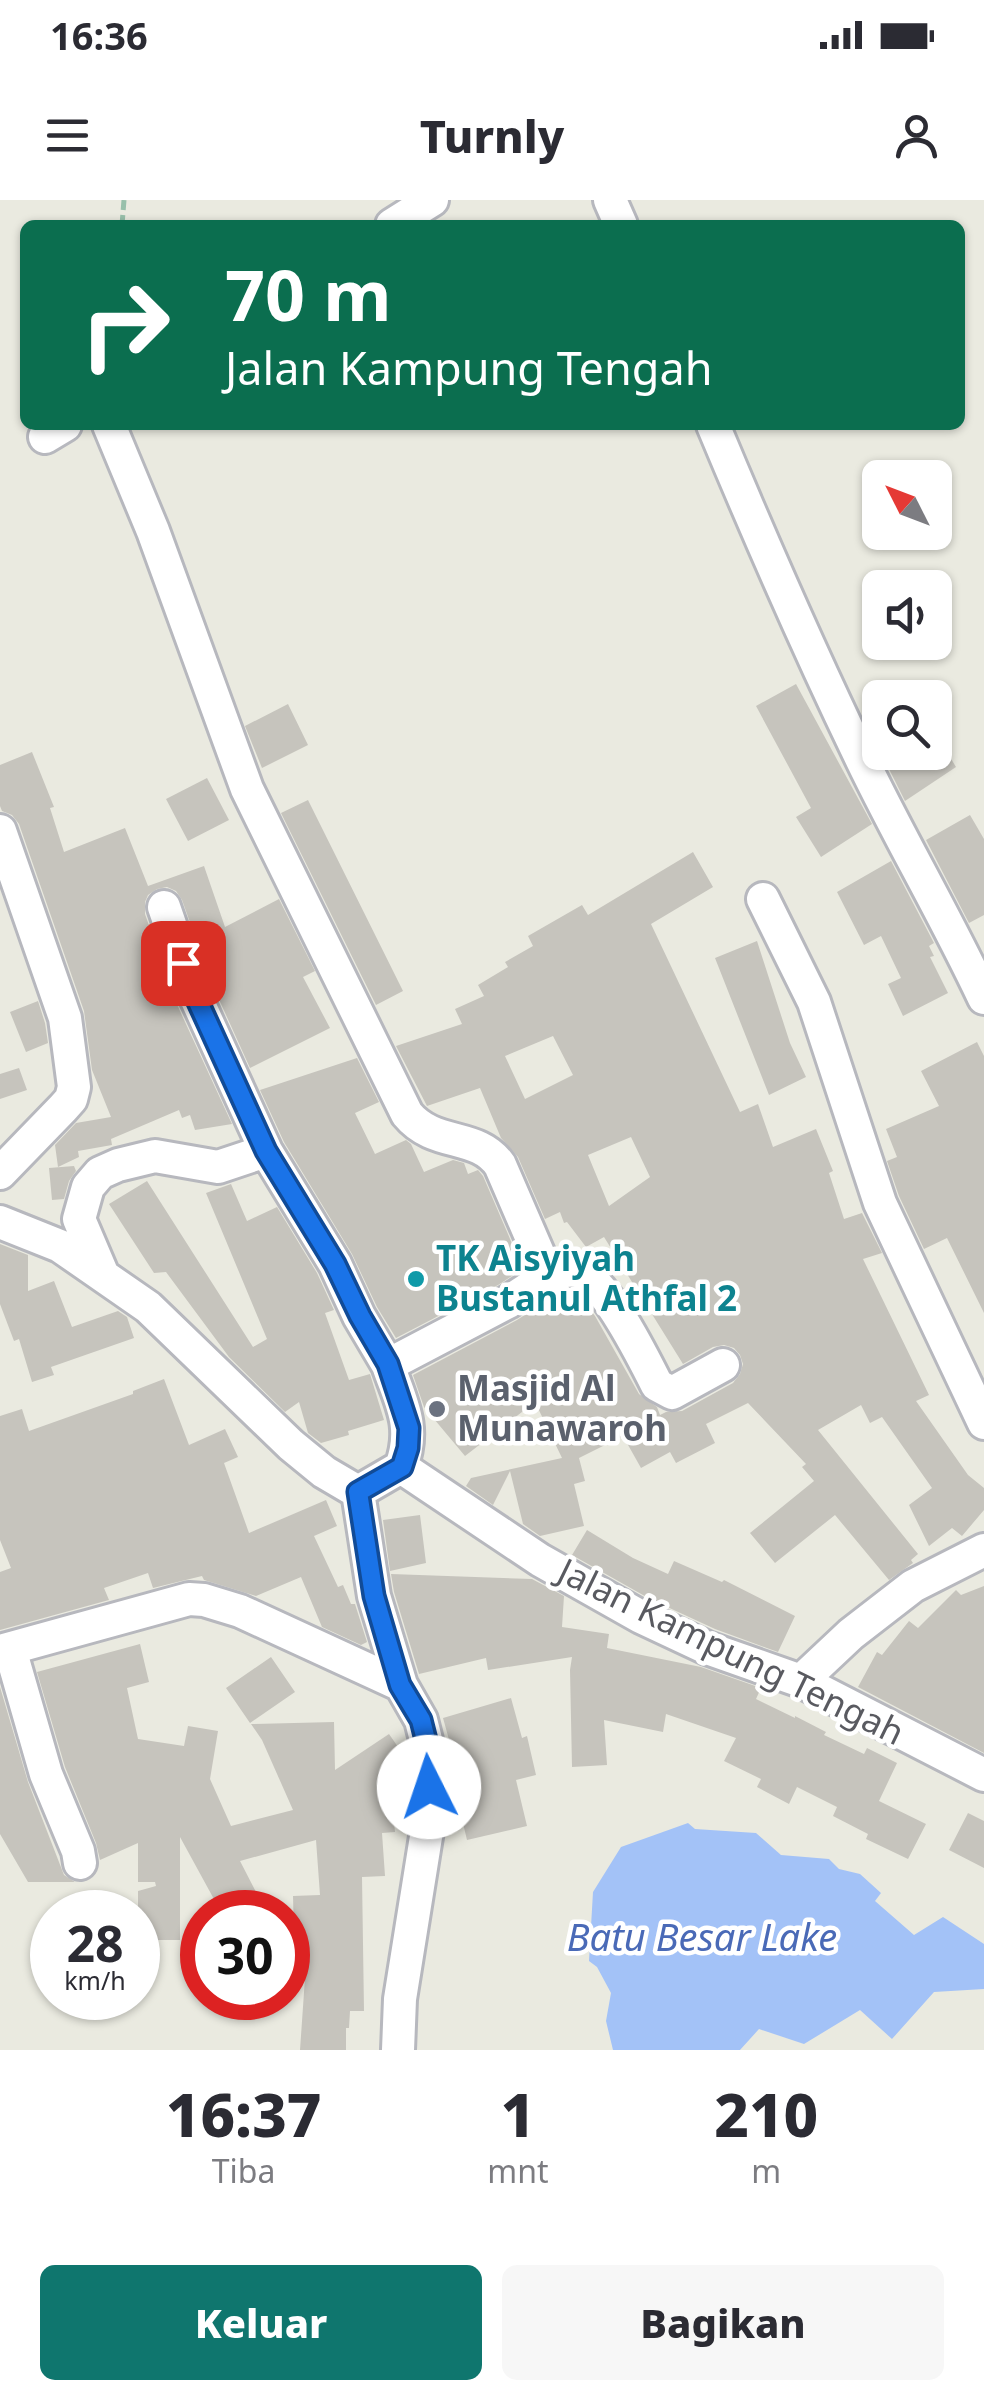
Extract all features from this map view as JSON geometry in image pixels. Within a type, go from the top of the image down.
[{"type":"street","points":[[400,220],[432,200]]},
{"type":"street","points":[[111,430],[153,531],[248,789],[408,1114],[428,1133],[494,1155],[548,1276]]},
{"type":"street","points":[[715,430],[771,563],[864,764],[984,998]]},
{"type":"street","points":[[0,831],[65,1018],[74,1086],[71,1099],[0,1173]]},
{"type":"street","points":[[763,899],[814,1002],[880,1204],[984,1423]]},
{"type":"street","points":[[164,907],[193,991],[266,1151],[335,1264],[388,1364],[409,1428],[408,1448],[402,1467],[358,1492]]},
{"type":"street","points":[[102,1273],[79,1219],[88,1186],[100,1173],[118,1164],[155,1156],[218,1167],[266,1151]]},
{"type":"street","points":[[0,1222],[60,1246],[148,1307],[291,1445],[324,1472],[358,1492]]},
{"type":"street","points":[[388,1364],[508,1302],[548,1276],[572,1270],[588,1277],[619,1314],[664,1390],[672,1392],[723,1364]]},
{"type":"street","name":"Jalan Kampung Tengah","points":[[402,1467],[540,1560],[641,1617],[707,1648],[801,1682],[984,1775]]},
{"type":"street","points":[[358,1492],[374,1596],[400,1685],[421,1720],[430,1756],[428,1818],[400,1998],[398,2050]]},
{"type":"street","points":[[801,1682],[852,1634],[914,1586],[984,1550]]},
{"type":"street","points":[[80,1863],[5,1650],[189,1599],[204,1600],[240,1610],[400,1685]]},
{"type":"water","name":"Batu Besar Lake","points":[[688,1823],[695,1829],[756,1833],[781,1855],[829,1859],[839,1869],[860,1874],[881,1893],[875,1901],[914,1935],[943,1917],[984,1944],[984,1989],[934,1992],[892,2039],[860,2010],[804,2044],[759,2029],[740,2050],[613,2050],[606,2021],[611,1993],[597,1967],[589,1961],[593,1892],[621,1847]]},
{"type":"building","points":[[796,684],[872,824],[821,857],[796,817],[811,808],[756,706]]},
{"type":"building","points":[[288,704],[308,745],[262,768],[245,726]]},
{"type":"building","points":[[32,752],[54,807],[50,808],[64,852],[125,828],[148,886],[204,866],[225,927],[279,899],[315,971],[303,977],[330,1028],[250,1068],[212,984],[182,900],[167,887],[148,895],[145,902],[145,914],[174,998],[232,1124],[195,1130],[190,1115],[182,1118],[179,1110],[111,1139],[112,1145],[78,1151],[79,1157],[58,1167],[55,1145],[76,1123],[111,1117],[92,1070],[84,1011],[19,824],[0,806],[0,765]]},
{"type":"building","points":[[890,770],[952,770],[905,801]]},
{"type":"building","points":[[207,778],[229,820],[188,841],[166,799]]},
{"type":"building","points":[[308,800],[403,991],[376,1005],[281,813]]},
{"type":"building","points":[[970,815],[984,839],[984,915],[969,923],[926,840]]},
{"type":"building","points":[[693,852],[713,887],[651,924],[740,1112],[758,1104],[773,1147],[816,1129],[833,1171],[829,1173],[844,1219],[862,1213],[882,1253],[863,1259],[929,1395],[916,1401],[968,1475],[984,1488],[984,1510],[962,1536],[952,1528],[929,1546],[909,1505],[932,1488],[882,1417],[870,1423],[861,1405],[818,1430],[918,1554],[911,1560],[913,1563],[889,1580],[835,1515],[775,1563],[750,1533],[814,1481],[802,1467],[806,1464],[748,1403],[706,1424],[715,1443],[676,1463],[670,1452],[641,1468],[623,1436],[579,1458],[585,1481],[574,1484],[584,1526],[540,1536],[523,1524],[510,1471],[493,1505],[466,1486],[471,1478],[562,1458],[535,1402],[465,1456],[424,1407],[413,1375],[517,1320],[557,1294],[572,1291],[595,1316],[639,1394],[657,1407],[660,1415],[682,1411],[733,1383],[740,1374],[740,1355],[724,1345],[683,1364],[604,1237],[586,1247],[564,1223],[560,1212],[545,1219],[518,1157],[501,1138],[480,1088],[427,1106],[396,1046],[462,1024],[455,1009],[484,996],[478,985],[508,967],[505,962],[533,946],[528,936],[582,905],[588,915]],"holes":[[[553,1036],[573,1075],[525,1099],[505,1056]],[[631,1137],[650,1177],[609,1206],[588,1155]]]},
{"type":"building","points":[[891,861],[934,943],[929,946],[934,956],[930,957],[948,993],[903,1016],[888,984],[901,978],[881,936],[864,945],[837,892]]},
{"type":"building","points":[[757,941],[790,1043],[806,1077],[769,1095],[715,958]]},
{"type":"building","points":[[38,1001],[48,1043],[26,1052],[10,1012]]},
{"type":"building","points":[[977,1042],[984,1056],[984,1313],[947,1238],[924,1249],[887,1161],[897,1157],[886,1129],[939,1106],[921,1071]]},
{"type":"building","points":[[357,1058],[379,1102],[355,1113],[375,1154],[406,1140],[424,1172],[453,1160],[464,1163],[468,1174],[478,1170],[523,1269],[396,1338],[352,1254],[284,1142],[260,1090]]},
{"type":"building","points":[[19,1068],[27,1090],[0,1099],[0,1074]]},
{"type":"building","points":[[74,1166],[76,1171],[64,1199],[52,1200],[49,1168]]},
{"type":"building","points":[[147,1181],[253,1347],[267,1339],[206,1193],[231,1184],[247,1221],[277,1207],[317,1273],[334,1310],[325,1313],[349,1380],[370,1374],[384,1420],[321,1443],[308,1433],[299,1402],[285,1412],[229,1357],[166,1272],[154,1273],[109,1204]]},
{"type":"building","points":[[0,1244],[28,1255],[28,1291],[54,1281],[72,1327],[118,1311],[127,1317],[134,1338],[51,1367],[54,1375],[32,1382],[19,1339],[14,1341],[0,1304]]},
{"type":"building","points":[[164,1379],[189,1445],[225,1429],[238,1457],[224,1463],[249,1533],[326,1500],[337,1526],[314,1536],[338,1587],[343,1585],[351,1604],[355,1604],[367,1642],[361,1645],[322,1627],[301,1577],[256,1596],[204,1580],[202,1576],[153,1588],[148,1573],[104,1588],[109,1600],[0,1630],[0,1572],[11,1568],[0,1540],[0,1416],[22,1409],[29,1431]]},
{"type":"building","points":[[420,1515],[426,1563],[390,1571],[383,1520]]},
{"type":"building","points":[[587,1530],[668,1574],[674,1561],[724,1580],[795,1616],[778,1652],[650,1599],[572,1555]]},
{"type":"building","points":[[391,1574],[532,1579],[564,1596],[562,1627],[609,1634],[607,1648],[701,1667],[761,1688],[756,1699],[864,1754],[867,1748],[897,1763],[879,1801],[926,1824],[908,1859],[866,1839],[868,1834],[833,1816],[837,1807],[797,1787],[789,1804],[757,1787],[761,1779],[724,1761],[736,1738],[666,1714],[663,1732],[604,1720],[607,1765],[572,1767],[572,1657],[488,1670],[486,1658],[419,1674]]},
{"type":"building","points":[[984,1586],[984,1753],[858,1687],[877,1652],[882,1655],[909,1621],[918,1628],[956,1590],[961,1595]]},
{"type":"building","points":[[140,1644],[149,1682],[127,1688],[138,1739],[184,1746],[188,1726],[218,1731],[210,1779],[231,1826],[293,1810],[251,1724],[334,1722],[335,1770],[389,1734],[405,1757],[388,1768],[395,1832],[382,1833],[385,1876],[362,1877],[364,2011],[350,2011],[346,2050],[300,2050],[302,2020],[310,2020],[310,1895],[320,1895],[316,1840],[240,1861],[255,1890],[209,1890],[180,1837],[180,1940],[160,1940],[160,1890],[142,1890],[156,1886],[155,1882],[138,1882],[138,1843],[100,1860],[65,1767],[37,1672]]},
{"type":"building","points":[[271,1657],[295,1692],[250,1723],[226,1688]]},
{"type":"building","points":[[0,1687],[28,1782],[64,1875],[75,1882],[28,1882],[0,1834]]},
{"type":"building","points":[[511,1698],[522,1738],[527,1736],[536,1775],[516,1780],[527,1826],[467,1840],[443,1718]]},
{"type":"building","points":[[968,1813],[984,1821],[984,1868],[949,1850]]},
{"type":"place","name":"TK Aisyiyah Bustanul Athfal 2","points":[[416,1279]]},
{"type":"place","name":"Masjid Al Munawaroh","points":[[437,1409]]},
{"type":"route","points":[[183,963],[266,1151],[335,1264],[388,1364],[409,1428],[402,1467],[358,1492],[374,1596],[400,1685],[421,1720],[430,1756],[429,1787]]}]
